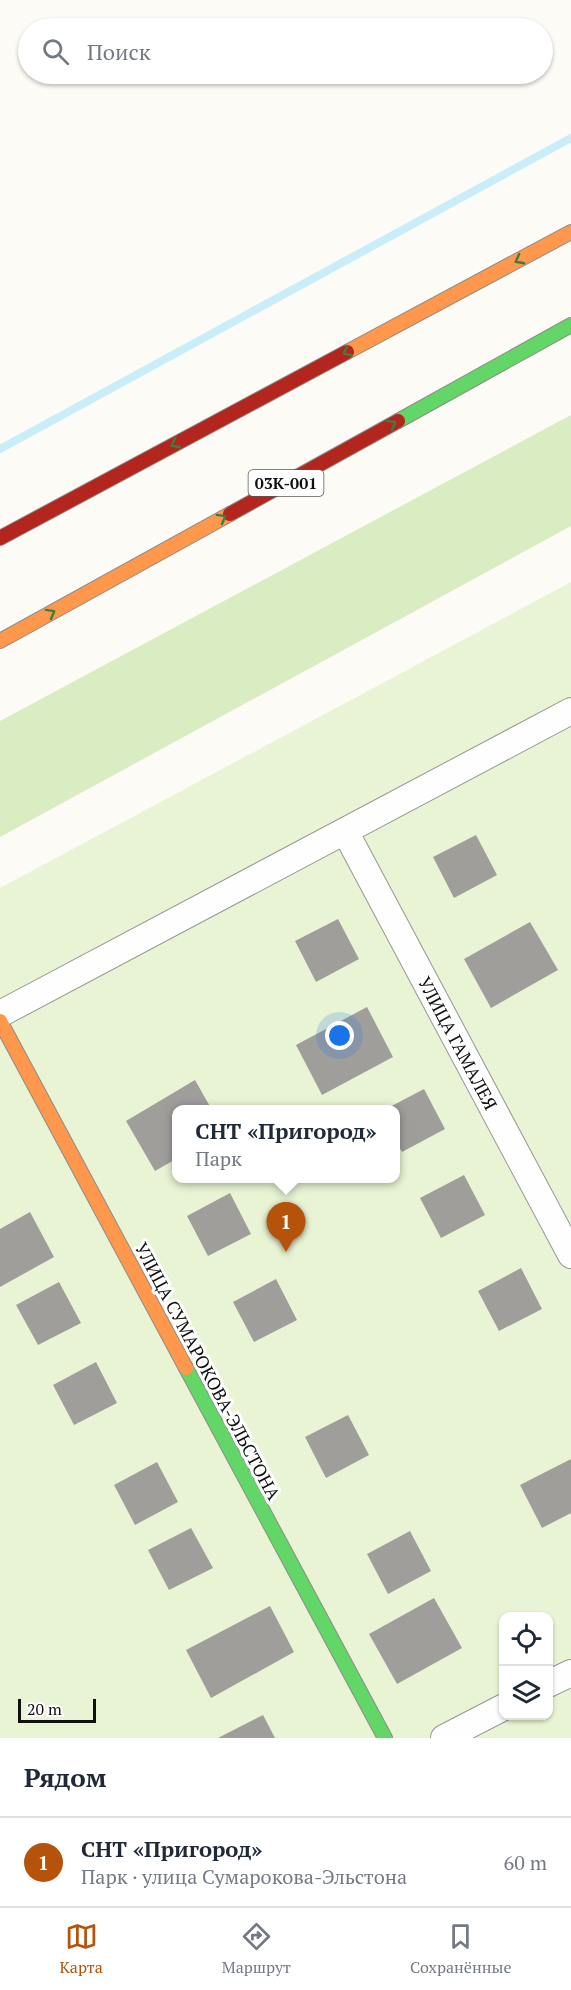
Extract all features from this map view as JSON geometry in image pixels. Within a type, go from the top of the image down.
[{"type":"main road","points":[[0,537],[571,232]]},
{"type":"main road","name":"03К-001","points":[[0,641],[571,325]]},
{"type":"main road","name":"УЛИЦА СУМАРОКОВА-ЭЛЬСТОНА","points":[[0,1021],[385,1738]]},
{"type":"street","points":[[0,1014],[571,711]]},
{"type":"street","name":"УЛИЦА ГАМАЛЕЯ","points":[[345,831],[571,1255]]},
{"type":"street","points":[[553,1682],[571,1673]]},
{"type":"street","points":[[444,1738],[499,1710]]},
{"type":"green space","points":[[571,415],[571,526],[0,837],[0,721]]},
{"type":"green space","points":[[571,582],[571,1738],[0,1738],[0,888]]},
{"type":"building","points":[[476,835],[497,875],[454,898],[433,857]]},
{"type":"building","points":[[338,919],[359,959],[316,982],[295,941]]},
{"type":"building","points":[[530,922],[558,970],[491,1008],[464,959]]},
{"type":"building","points":[[367,1007],[393,1057],[322,1095],[296,1045]]},
{"type":"building","points":[[195,1080],[209,1105],[172,1105],[172,1161],[155,1171],[126,1121]]},
{"type":"building","points":[[424,1089],[445,1129],[402,1152],[400,1149],[400,1105],[394,1105]]},
{"type":"building","points":[[464,1175],[485,1215],[441,1238],[420,1198]]},
{"type":"building","points":[[230,1193],[251,1234],[208,1256],[187,1216]]},
{"type":"building","points":[[30,1212],[54,1257],[0,1287],[0,1229]]},
{"type":"building","points":[[521,1268],[542,1309],[499,1331],[478,1291]]},
{"type":"building","points":[[276,1279],[297,1320],[254,1342],[233,1302]]},
{"type":"building","points":[[59,1282],[81,1323],[38,1345],[16,1305]]},
{"type":"building","points":[[96,1362],[117,1403],[74,1425],[53,1385]]},
{"type":"building","points":[[348,1415],[369,1455],[326,1478],[305,1437]]},
{"type":"building","points":[[571,1459],[571,1513],[542,1528],[520,1485]]},
{"type":"building","points":[[157,1462],[178,1502],[135,1525],[114,1485]]},
{"type":"building","points":[[191,1528],[213,1568],[169,1590],[148,1550]]},
{"type":"building","points":[[410,1531],[431,1571],[388,1594],[367,1554]]},
{"type":"building","points":[[434,1598],[462,1648],[397,1684],[369,1634]]},
{"type":"building","points":[[270,1606],[294,1652],[211,1698],[186,1650]]},
{"type":"building","points":[[263,1715],[275,1738],[218,1738]]},
{"type":"waterway","points":[[0,449],[571,138]]},
{"type":"traffic: fast","points":[[398,421],[571,325]]},
{"type":"traffic: fast","points":[[186,1368],[385,1738]]},
{"type":"traffic: slow","points":[[347,352],[571,232]]},
{"type":"traffic: slow","points":[[0,641],[230,514]]},
{"type":"traffic: slow","points":[[0,1021],[186,1368]]},
{"type":"traffic: jam","points":[[0,538],[347,352]]},
{"type":"traffic: jam","points":[[230,514],[398,421]]},
{"type":"place","name":"СНТ «Пригород»","points":[[286,1252]]}]
